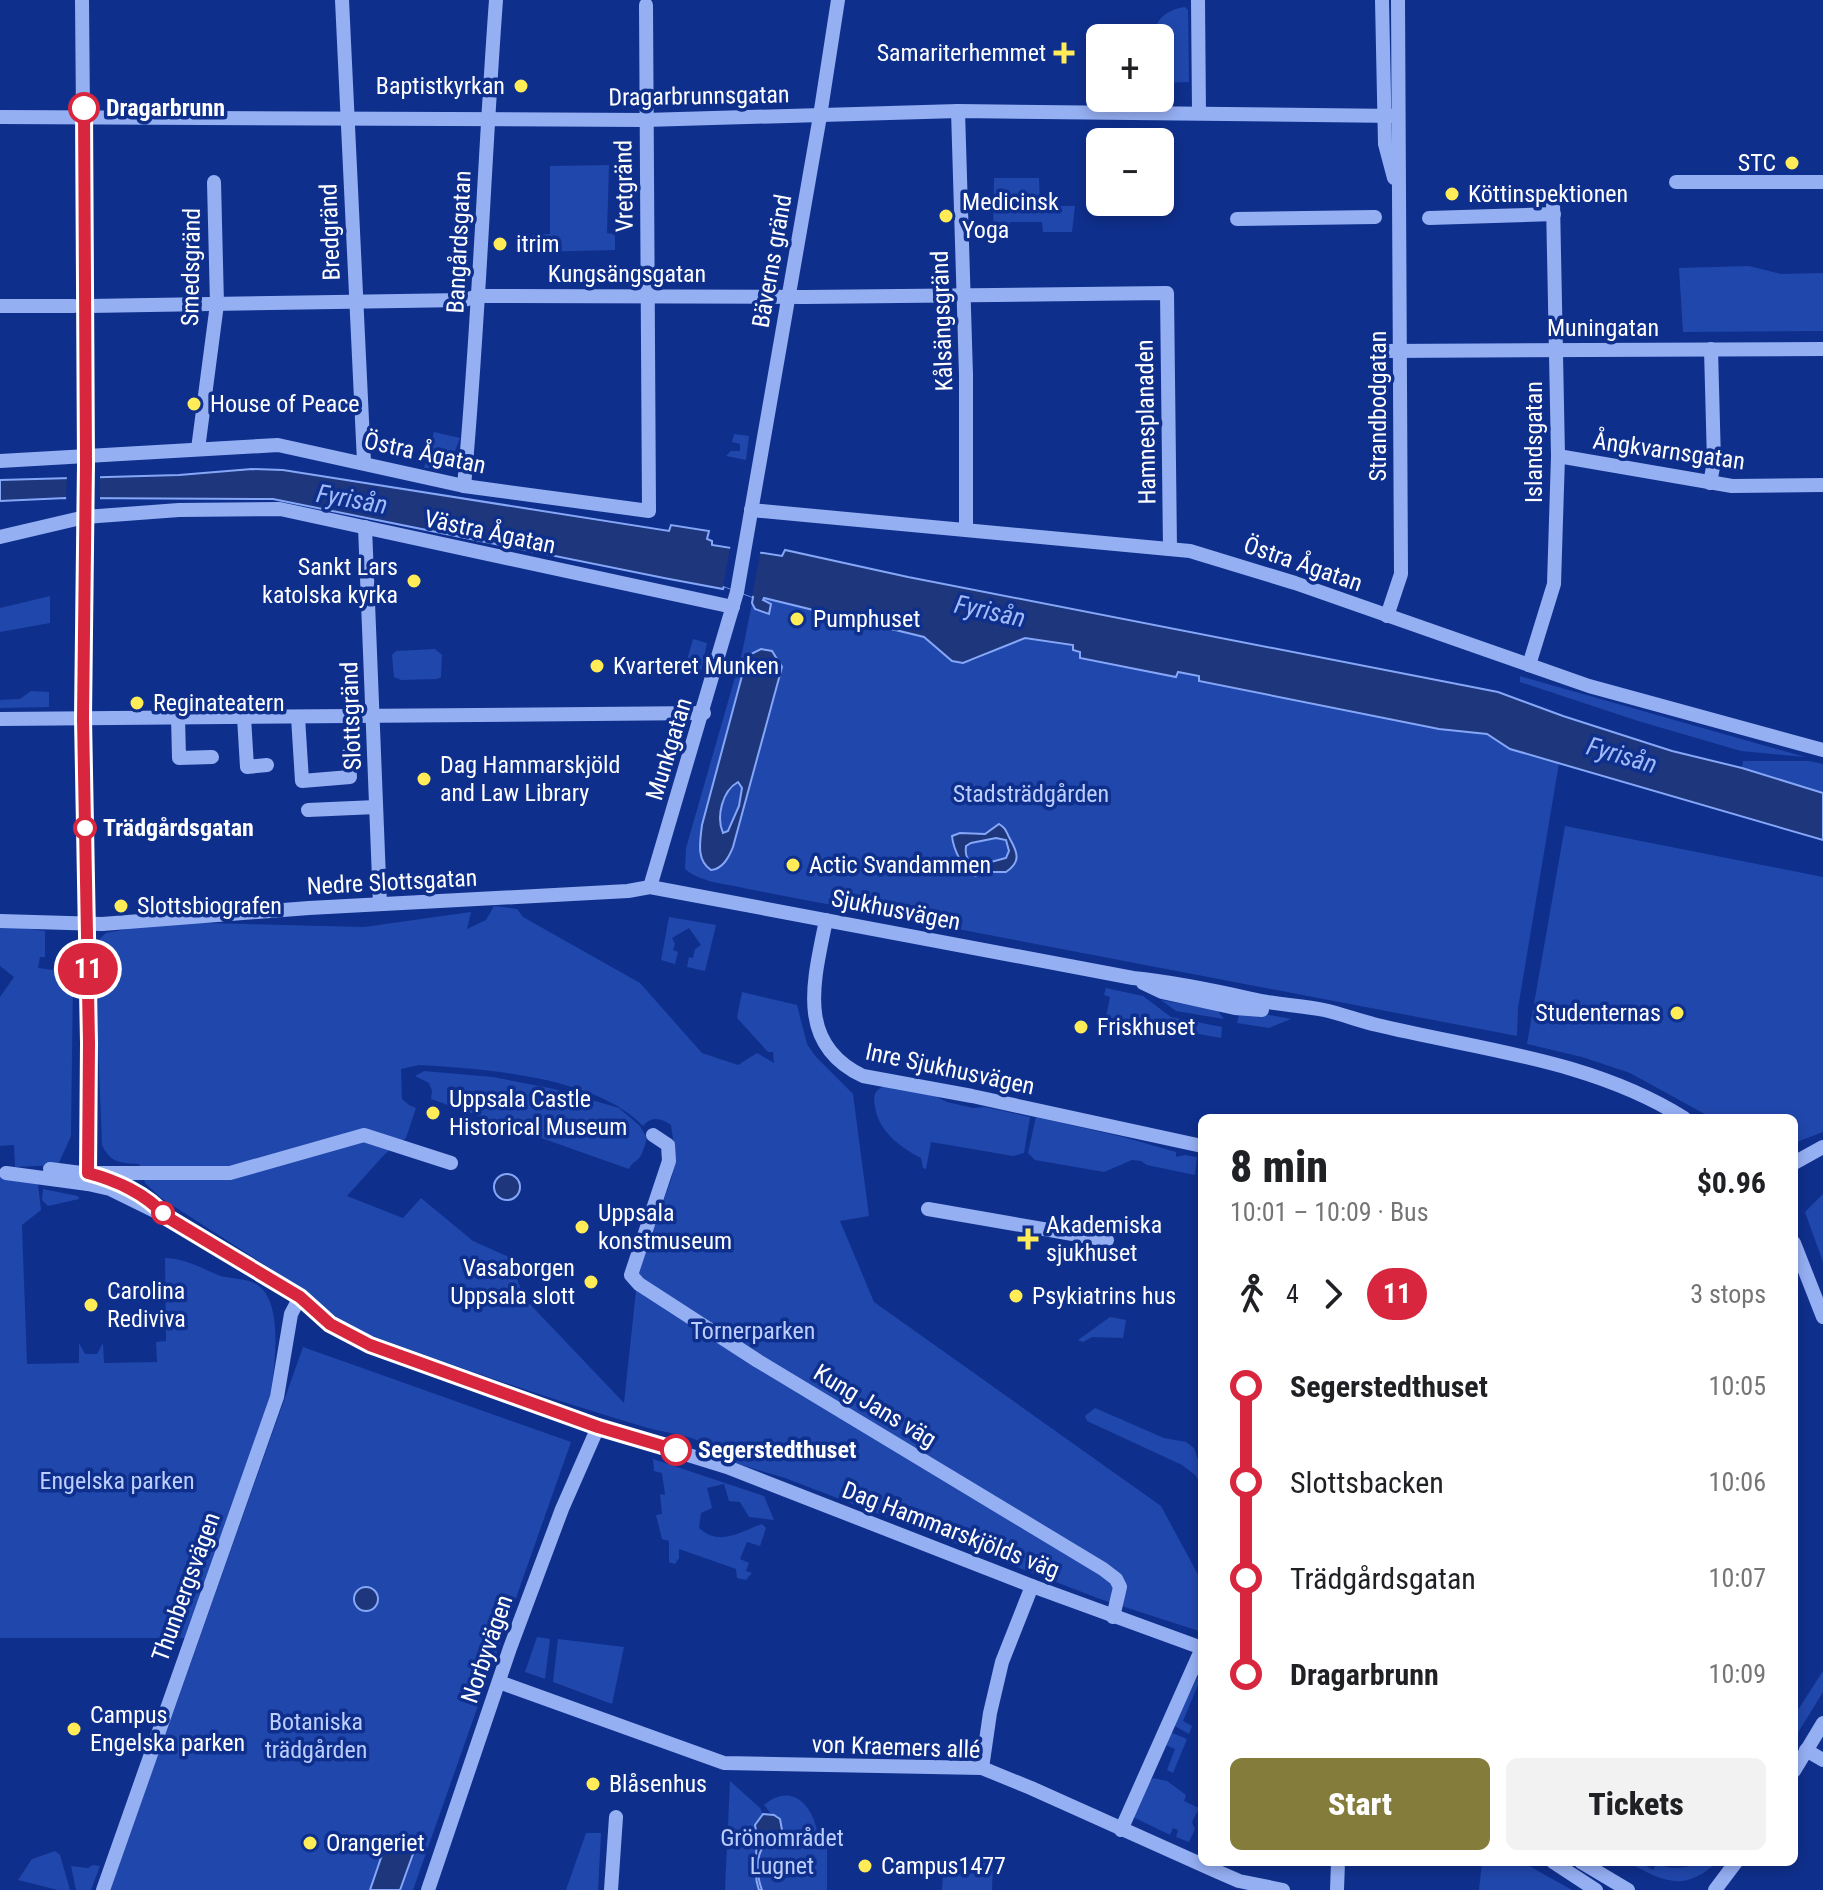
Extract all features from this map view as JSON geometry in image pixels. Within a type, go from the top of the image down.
[{"type":"street","points":[[82,0],[86,455],[83,718],[88,1178]]},
{"type":"street","name":"Bredgränd","points":[[342,0],[364,462]]},
{"type":"street","name":"Bangårdsgatan","points":[[464,486],[479,296],[496,0]]},
{"type":"street","name":"Bäverns gränd","points":[[747,536],[838,0]]},
{"type":"street","points":[[1198,0],[1199,113]]},
{"type":"street","name":"Strandbodgatan","points":[[1382,0],[1391,116]]},
{"type":"street","name":"Strandbodgatan","points":[[1387,616],[1401,574],[1392,351],[1399,193],[1385,144],[1391,116],[1398,0]]},
{"type":"street","name":"Vretgränd","points":[[646,5],[649,511]]},
{"type":"street","name":"Dragarbrunnsgatan","points":[[0,117],[645,120],[958,111],[1391,116]]},
{"type":"street","name":"Kålsängsgränd","points":[[958,111],[966,529]]},
{"type":"street","name":"Smedsgränd","points":[[198,449],[217,304],[214,182]]},
{"type":"street","points":[[1676,182],[1823,182]]},
{"type":"street","name":"Islandsgatan","points":[[1429,218],[1553,208],[1558,456],[1554,584],[1529,665]]},
{"type":"street","points":[[1237,219],[1375,217]]},
{"type":"street","name":"Kungsängsgatan","points":[[0,306],[355,303],[464,300],[479,296],[648,301],[1167,293]]},
{"type":"street","name":"Hamnesplanaden","points":[[1167,293],[1170,549]]},
{"type":"street","points":[[1710,483],[1714,462],[1711,349]]},
{"type":"street","name":"Muningatan","points":[[1392,351],[1823,349]]},
{"type":"street","name":"Östra Ågatan","points":[[0,461],[278,445],[464,486],[649,511]]},
{"type":"street","name":"Ångkvarnsgatan","points":[[1558,456],[1732,486],[1823,485]]},
{"type":"street","name":"Västra Ågatan","points":[[0,537],[85,510],[280,509],[735,599]]},
{"type":"street","name":"Östra Ågatan","points":[[751,510],[1170,549],[1211,556],[1589,686],[1823,750]]},
{"type":"street","name":"Slottsgränd","points":[[365,527],[380,904]]},
{"type":"street","name":"Munkgatan","points":[[650,887],[704,713],[735,599],[747,536]]},
{"type":"street","points":[[0,719],[704,713]]},
{"type":"street","points":[[178,717],[179,758],[212,757]]},
{"type":"street","points":[[244,717],[247,767],[267,765]]},
{"type":"street","points":[[298,717],[302,781],[350,777],[348,755]]},
{"type":"street","points":[[308,810],[376,807]]},
{"type":"street","name":"Nedre Slottsgatan","points":[[0,921],[87,923],[628,891],[650,887]]},
{"type":"street","name":"Sjukhusvägen","points":[[650,887],[1133,978],[1178,982],[1254,1000],[1323,1010],[1378,1025],[1503,1050],[1577,1071],[1625,1087],[1676,1114]]},
{"type":"street","name":"Inre Sjukhusvägen","points":[[826,920],[814,1011],[822,1041],[837,1061],[849,1069],[863,1076],[972,1096],[1198,1145]]},
{"type":"street","points":[[3,1173],[36,1169],[88,1178],[130,1172],[182,1175],[230,1173],[364,1135],[451,1163]]},
{"type":"street","name":"Kung Jans väg","points":[[653,1135],[668,1145],[669,1161],[631,1275],[639,1284],[758,1361],[1103,1569],[1116,1579],[1120,1587],[1113,1617]]},
{"type":"street","points":[[1798,1161],[1823,1147]]},
{"type":"street","points":[[126,1188],[122,1181],[130,1172]]},
{"type":"street","name":"Dag Hammarskjölds väg","points":[[88,1178],[126,1188],[156,1204],[165,1216]]},
{"type":"street","name":"Dag Hammarskjölds väg","points":[[88,1178],[165,1216],[300,1297],[330,1324],[370,1345],[598,1427],[727,1467],[1113,1617],[1198,1647]]},
{"type":"street","points":[[928,1209],[1107,1240]]},
{"type":"street","points":[[1798,1253],[1823,1317]]},
{"type":"street","name":"Thunbergsvägen","points":[[103,1890],[277,1397],[291,1314],[300,1297]]},
{"type":"street","name":"Norbyvägen","points":[[428,1890],[562,1509],[598,1427]]},
{"type":"street","points":[[982,1768],[1002,1662],[1032,1586]]},
{"type":"street","points":[[1121,1830],[1198,1657]]},
{"type":"street","name":"von Kraemers allé","points":[[499,1682],[724,1763],[982,1768],[1198,1863]]},
{"type":"street","points":[[1798,1764],[1823,1723]]},
{"type":"street","points":[[1806,1750],[1823,1760]]},
{"type":"street","points":[[611,1890],[616,1817]]},
{"type":"street","name":"von Kraemers allé","points":[[1204,1866],[1239,1881],[1283,1890]]},
{"type":"street","points":[[1337,1890],[1338,1866]]},
{"type":"street","points":[[1559,1866],[1596,1890]]},
{"type":"street","points":[[1588,1866],[1628,1890]]},
{"type":"street","points":[[1715,1890],[1736,1866]]},
{"type":"street","points":[[1729,1890],[1738,1866]]},
{"type":"green space","points":[[1185,7],[1188,10],[1189,82],[1174,83],[1174,24],[1157,24],[1173,10]]},
{"type":"green space","points":[[609,165],[607,233],[615,234],[615,250],[534,252],[533,235],[550,234],[550,166]]},
{"type":"green space","points":[[994,178],[1039,178],[1040,206],[1075,206],[1072,232],[1043,232],[1042,222],[1010,222],[1009,235],[993,234]]},
{"type":"green space","points":[[1749,266],[1781,274],[1823,273],[1823,331],[1683,332],[1679,268]]},
{"type":"green space","points":[[434,432],[460,438],[448,468],[424,468]]},
{"type":"green space","points":[[734,434],[749,436],[746,460],[726,456],[731,451],[740,451],[740,444],[732,442]]},
{"type":"green space","points":[[50,596],[50,623],[0,632],[0,608]]},
{"type":"green space","name":"Stadsträdgården","points":[[763,598],[924,637],[952,661],[972,661],[1025,638],[1074,645],[1080,657],[1176,676],[1178,672],[1199,676],[1199,681],[1439,729],[1487,734],[1510,749],[1559,763],[1518,1008],[1517,1036],[743,888],[692,874],[685,869],[686,848],[742,653],[752,603],[755,609]]},
{"type":"green space","points":[[693,639],[707,643],[700,676],[684,671]]},
{"type":"green space","points":[[435,649],[442,655],[441,677],[401,680],[394,677],[392,655],[396,651]]},
{"type":"green space","points":[[1520,676],[1805,757],[1741,751],[1520,682]]},
{"type":"green space","points":[[31,691],[49,692],[49,707],[0,708],[0,700],[20,699]]},
{"type":"green space","points":[[1743,761],[1809,761],[1823,764],[1823,793],[1742,768]]},
{"type":"green space","name":"Studenternas","points":[[1565,826],[1823,877],[1823,1132],[1798,1141],[1798,1114],[1705,1114],[1630,1073],[1527,1044]]},
{"type":"green space","name":"Tornerparken","points":[[494,906],[517,909],[523,917],[640,983],[702,1053],[738,1065],[757,1053],[774,1063],[773,1052],[768,1052],[737,1018],[742,992],[797,1005],[807,1044],[853,1094],[869,1216],[840,1221],[874,1302],[1161,1506],[1198,1575],[1198,1631],[1100,1599],[785,1478],[718,1458],[705,1444],[696,1440],[542,1395],[367,1334],[338,1318],[285,1278],[161,1198],[145,1183],[139,1164],[117,1161],[105,1151],[102,1145],[95,952],[106,933],[165,922],[364,927],[471,912],[467,929],[486,920]],"holes":[[[419,1065],[538,1078],[597,1096],[623,1109],[643,1126],[656,1119],[671,1125],[675,1153],[672,1177],[638,1272],[624,1403],[525,1299],[517,1279],[520,1262],[473,1241],[421,1198],[403,1218],[347,1196],[385,1154],[406,1138],[416,1108],[402,1099],[401,1069]]]},
{"type":"green space","points":[[669,917],[716,925],[705,971],[687,967],[689,957],[693,958],[695,949],[701,945],[689,928],[672,938],[675,944],[673,950],[678,952],[675,964],[661,960]]},
{"type":"green space","points":[[0,925],[45,931],[45,957],[40,957],[38,968],[77,973],[73,976],[71,1136],[58,1165],[15,1167],[14,1145],[0,1146],[0,997],[14,977],[0,966]]},
{"type":"green space","points":[[1106,988],[1143,996],[1171,1017],[1222,1027],[1221,1038],[1106,1017],[1110,997],[1104,995]]},
{"type":"green space","points":[[1161,1000],[1217,1010],[1224,1019],[1176,1011]]},
{"type":"green space","points":[[1249,1011],[1291,1019],[1269,1028],[1237,1023],[1239,1015]]},
{"type":"green space","points":[[424,1071],[493,1077],[554,1089],[619,1108],[640,1126],[647,1138],[643,1151],[629,1169],[431,1099],[429,1083],[415,1076]]},
{"type":"green space","points":[[884,1086],[935,1096],[973,1108],[985,1107],[1030,1117],[1024,1153],[1013,1156],[931,1142],[926,1169],[923,1168],[921,1158],[898,1144],[877,1116],[874,1097]]},
{"type":"green space","points":[[1036,1117],[1176,1152],[1176,1157],[1197,1157],[1195,1175],[1132,1160],[1104,1172],[1035,1160],[1028,1153]]},
{"type":"green space","name":"Engelska parken","points":[[0,1173],[37,1176],[41,1210],[22,1225],[27,1364],[79,1363],[79,1343],[85,1354],[97,1354],[103,1343],[104,1363],[157,1362],[156,1342],[166,1341],[165,1258],[186,1262],[223,1277],[251,1282],[260,1287],[272,1308],[276,1338],[270,1396],[185,1638],[0,1638]]},
{"type":"green space","points":[[43,1189],[78,1196],[79,1199],[48,1206],[42,1200]]},
{"type":"green space","points":[[1823,1194],[1823,1262],[1805,1212]]},
{"type":"green space","points":[[1110,1317],[1126,1320],[1123,1338],[1078,1340]]},
{"type":"green space","name":"Botaniska trädgården","points":[[303,1347],[571,1442],[413,1890],[110,1890]]},
{"type":"green space","points":[[1095,1408],[1164,1438],[1186,1442],[1194,1448],[1198,1460],[1198,1480],[1182,1465],[1087,1421],[1085,1416]]},
{"type":"green space","points":[[653,1459],[764,1496],[774,1520],[749,1517],[740,1502],[729,1501],[724,1484],[707,1488],[712,1508],[701,1513],[699,1528],[714,1537],[730,1536],[762,1524],[766,1528],[760,1546],[747,1542],[740,1559],[749,1563],[746,1571],[752,1573],[746,1580],[737,1578],[736,1569],[679,1549],[675,1564],[669,1562],[669,1541],[662,1539],[656,1515],[662,1514],[660,1494],[665,1495],[662,1473],[654,1471]]},
{"type":"green space","points":[[537,1637],[550,1639],[545,1679],[525,1672]]},
{"type":"green space","points":[[558,1639],[624,1647],[612,1704],[553,1682]]},
{"type":"green space","points":[[1823,1671],[1823,1692],[1798,1733],[1798,1710]]},
{"type":"green space","points":[[1197,1678],[1198,1685],[1183,1721],[1192,1726],[1189,1734],[1173,1725]]},
{"type":"green space","points":[[1170,1732],[1187,1739],[1173,1773],[1167,1770],[1175,1749],[1166,1745]]},
{"type":"green space","points":[[1153,1778],[1167,1781],[1186,1795],[1184,1801],[1198,1808],[1192,1822],[1195,1829],[1189,1842],[1176,1837],[1178,1830],[1173,1828],[1170,1835],[1133,1817]]},
{"type":"green space","name":"Grönområdet Lugnet","points":[[730,1781],[763,1814],[772,1815],[764,1805],[784,1796],[793,1797],[807,1807],[818,1836],[827,1837],[827,1890],[725,1890]]},
{"type":"green space","points":[[586,1833],[601,1833],[598,1890],[566,1890]]},
{"type":"green space","points":[[55,1851],[60,1855],[70,1890],[18,1880],[32,1859]]},
{"type":"green space","points":[[944,1861],[993,1863],[992,1890],[942,1890]]},
{"type":"green space","points":[[71,1866],[88,1868],[100,1866],[91,1890],[76,1890]]},
{"type":"green space","points":[[1482,1866],[1529,1866],[1572,1890],[1479,1890]]},
{"type":"green space","points":[[1635,1866],[1653,1870],[1656,1866],[1712,1866],[1686,1880],[1654,1876]]},
{"type":"water","name":"Fyrisån","points":[[252,469],[283,470],[669,531],[671,525],[709,531],[707,539],[712,541],[712,545],[782,556],[785,550],[908,577],[1498,692],[1672,751],[1823,793],[1823,840],[1510,749],[1487,734],[1439,729],[1199,681],[1199,676],[1178,672],[1176,677],[1080,658],[1080,652],[1073,650],[1073,645],[1025,638],[963,663],[952,661],[924,637],[764,598],[771,604],[769,614],[755,609],[753,597],[724,586],[723,589],[664,578],[273,499],[66,498],[0,501],[0,480],[179,475]]},
{"type":"water","points":[[761,649],[772,651],[782,667],[733,847],[722,865],[711,870],[701,856],[702,825],[746,661]],"holes":[[[738,782],[742,788],[739,806],[728,831],[723,833],[720,820],[724,798]]]},
{"type":"water","points":[[999,824],[1004,827],[1017,857],[1006,872],[983,872],[975,876],[960,859],[952,836],[960,833],[985,834]],"holes":[[[996,838],[1006,840],[1009,851],[1006,858],[983,868],[968,858],[966,846],[971,843]]]},
{"type":"water","points":[[507,1174],[516,1178],[520,1187],[516,1196],[507,1200],[498,1196],[494,1187],[498,1178]]},
{"type":"water","points":[[366,1587],[375,1590],[378,1599],[375,1608],[366,1611],[357,1608],[354,1599],[357,1590]]},
{"type":"water","points":[[763,1814],[780,1819],[782,1830],[760,1853],[758,1872],[762,1890],[759,1890],[755,1825]]},
{"type":"water","points":[[388,1846],[413,1854],[400,1890],[370,1890],[384,1849]]},
{"type":"pier","points":[[67,474],[100,475],[100,502],[66,502]]},
{"type":"pier","points":[[731,544],[761,548],[752,597],[723,586]]},
{"type":"bus line","name":"11","points":[[84,108],[86,463],[83,718],[89,1043],[88,1173],[118,1183],[156,1204],[165,1216],[300,1297],[330,1324],[370,1345],[598,1427],[676,1450]]},
{"type":"place","name":"Samariterhemmet","points":[[1064,53]]},
{"type":"place","name":"Baptistkyrkan","points":[[521,86]]},
{"type":"place","name":"Dragarbrunn","points":[[84,108]]},
{"type":"place","name":"STC","points":[[1792,163]]},
{"type":"place","name":"Köttinspektionen","points":[[1452,194]]},
{"type":"place","name":"Medicinsk Yoga","points":[[946,216]]},
{"type":"place","name":"itrim","points":[[500,244]]},
{"type":"place","name":"House of Peace","points":[[194,404]]},
{"type":"place","name":"Sankt Lars katolska kyrka","points":[[414,581]]},
{"type":"place","name":"Pumphuset","points":[[797,619]]},
{"type":"place","name":"Kvarteret Munken","points":[[597,666]]},
{"type":"place","name":"Reginateatern","points":[[137,703]]},
{"type":"place","name":"Dag Hammarskjöld and Law Library","points":[[424,779]]},
{"type":"place","name":"Trädgårdsgatan","points":[[85,828]]},
{"type":"place","name":"Actic Svandammen","points":[[793,865]]},
{"type":"place","name":"Slottsbiografen","points":[[121,906]]},
{"type":"place","name":"Studenternas","points":[[1677,1013]]},
{"type":"place","name":"Friskhuset","points":[[1081,1027]]},
{"type":"place","name":"Uppsala Castle Historical Museum","points":[[433,1113]]},
{"type":"place","name":"Uppsala konstmuseum","points":[[582,1227]]},
{"type":"place","name":"Akademiska sjukhuset","points":[[1028,1239]]},
{"type":"place","name":"Vasaborgen Uppsala slott","points":[[591,1282]]},
{"type":"place","name":"Psykiatrins hus","points":[[1016,1296]]},
{"type":"place","name":"Carolina Rediviva","points":[[91,1305]]},
{"type":"place","name":"Segerstedthuset","points":[[676,1450]]},
{"type":"place","name":"Campus Engelska parken","points":[[74,1729]]},
{"type":"place","name":"Blåsenhus","points":[[593,1784]]},
{"type":"place","name":"Orangeriet","points":[[310,1843]]},
{"type":"place","name":"Campus1477","points":[[865,1866]]}]
